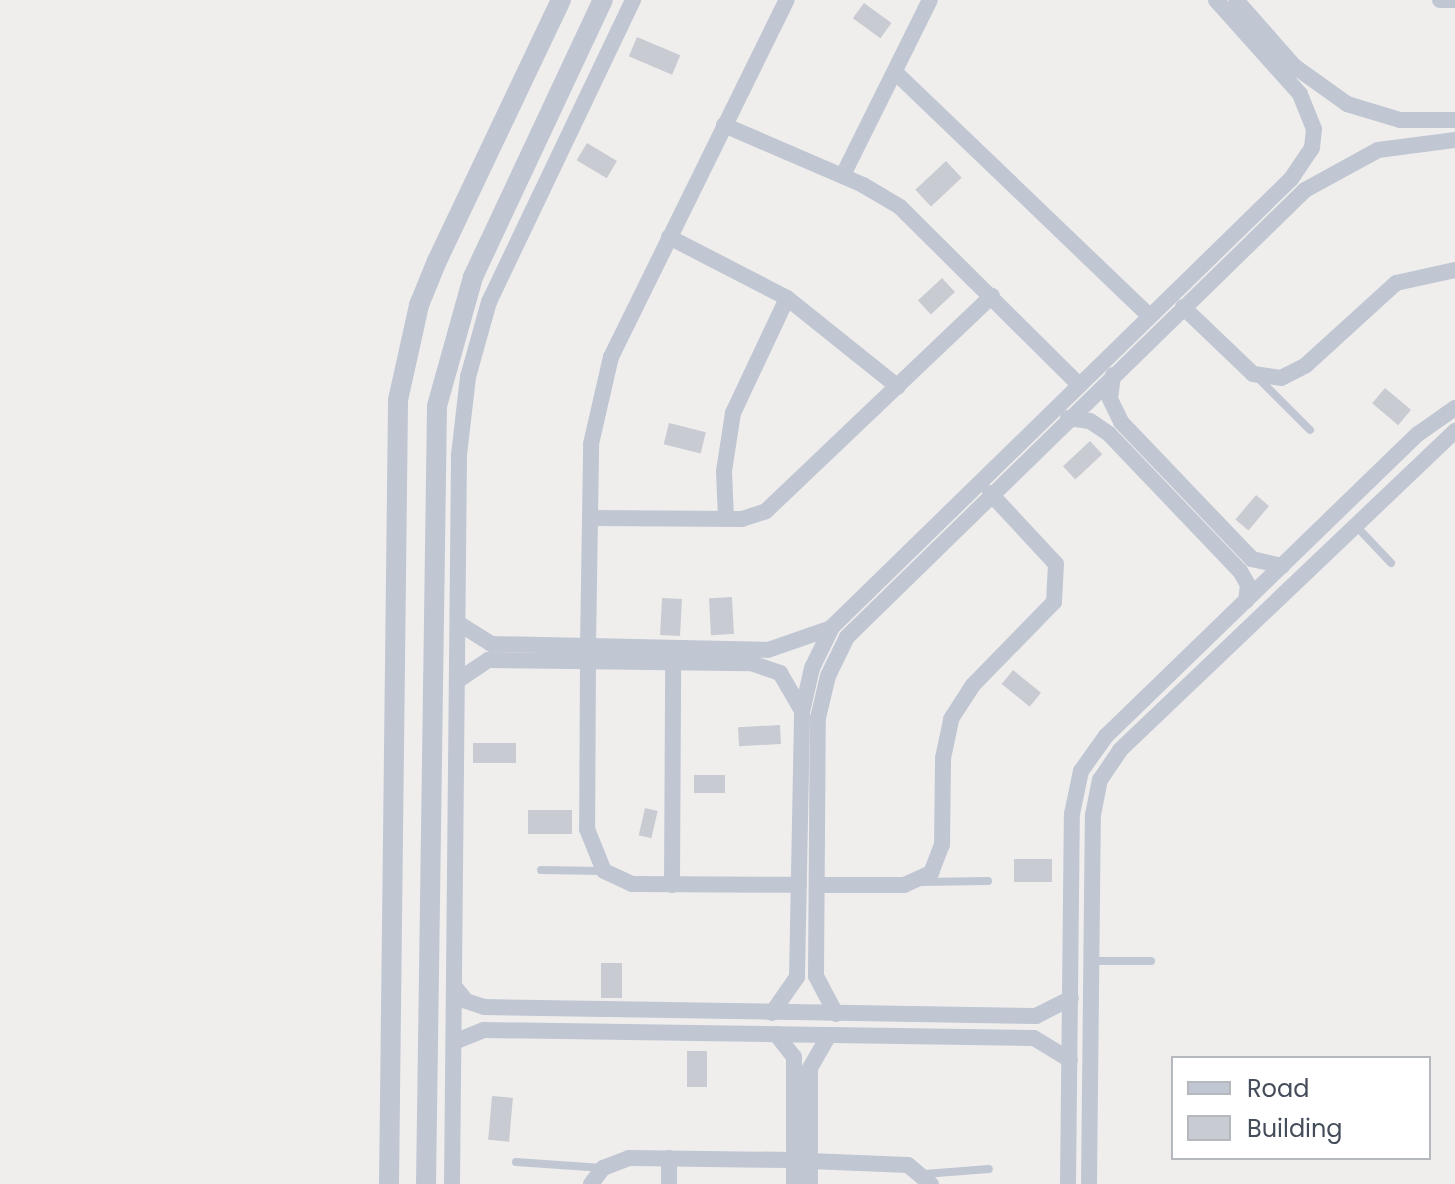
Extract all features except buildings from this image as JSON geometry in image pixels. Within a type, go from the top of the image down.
[{"type":"street","points":[[389,1184],[398,400],[416,317],[437,261],[561,0]]},
{"type":"street","points":[[426,1184],[437,406],[473,277],[603,0]]},
{"type":"street","points":[[452,1184],[460,442],[477,339],[633,0]]},
{"type":"street","points":[[787,0],[629,317],[599,400],[590,518],[587,829],[604,871],[632,884],[799,885]]},
{"type":"street","points":[[843,175],[930,0]]},
{"type":"street","points":[[772,1013],[797,977],[802,712],[812,668],[832,627],[1291,179],[1312,148],[1314,129],[1300,94],[1216,0]]},
{"type":"street","points":[[1236,0],[1294,66],[1347,104],[1400,120],[1455,120]]},
{"type":"street","points":[[1440,0],[1455,0]]},
{"type":"street","points":[[895,72],[1149,316]]},
{"type":"street","points":[[724,125],[843,175],[917,221],[1078,384]]},
{"type":"street","points":[[836,1014],[816,976],[818,718],[828,676],[860,620],[1183,307],[1328,174],[1378,150],[1455,140]]},
{"type":"street","points":[[669,237],[787,298],[898,387]]},
{"type":"street","points":[[1183,307],[1253,374],[1295,373],[1377,295],[1416,275],[1455,270]]},
{"type":"street","points":[[590,518],[726,519],[755,516],[776,504],[992,296]]},
{"type":"street","points":[[726,519],[724,471],[733,413],[787,298]]},
{"type":"street","points":[[1113,375],[1110,399],[1121,422],[1252,559],[1282,566]]},
{"type":"street","points":[[1068,1184],[1072,814],[1081,771],[1106,736],[1418,434],[1455,408]]},
{"type":"street","points":[[1068,418],[1090,421],[1109,434],[1240,571],[1248,585],[1246,601]]},
{"type":"street","points":[[1089,1184],[1094,797],[1109,763],[1354,524],[1455,431]]},
{"type":"street","points":[[818,885],[919,882],[939,860],[942,845],[943,758],[951,719],[973,685],[1045,613],[1059,590],[1048,553],[990,493]]},
{"type":"street","points":[[458,623],[483,643],[673,662],[766,666],[791,684],[802,712]]},
{"type":"street","points":[[457,681],[488,660],[588,653],[768,650],[832,627]]},
{"type":"street","points":[[672,885],[673,662]]},
{"type":"street","points":[[454,986],[466,1001],[484,1007],[772,1013],[1036,1016],[1071,998]]},
{"type":"street","points":[[454,1042],[484,1030],[1034,1038],[1070,1060]]},
{"type":"street","points":[[776,1034],[794,1057],[802,1160],[810,1184]]},
{"type":"street","points":[[794,1184],[802,1160],[810,1068],[829,1035]]},
{"type":"street","points":[[591,1184],[603,1168],[629,1158],[890,1162],[928,1179]]},
{"type":"street","points":[[669,1158],[669,1184]]},
{"type":"lane","points":[[1253,374],[1310,430]]},
{"type":"lane","points":[[1354,524],[1391,563]]},
{"type":"lane","points":[[541,870],[604,871]]},
{"type":"lane","points":[[919,882],[988,881]]},
{"type":"lane","points":[[1091,961],[1151,961]]},
{"type":"lane","points":[[516,1162],[603,1168]]},
{"type":"lane","points":[[928,1179],[989,1169]]}]
